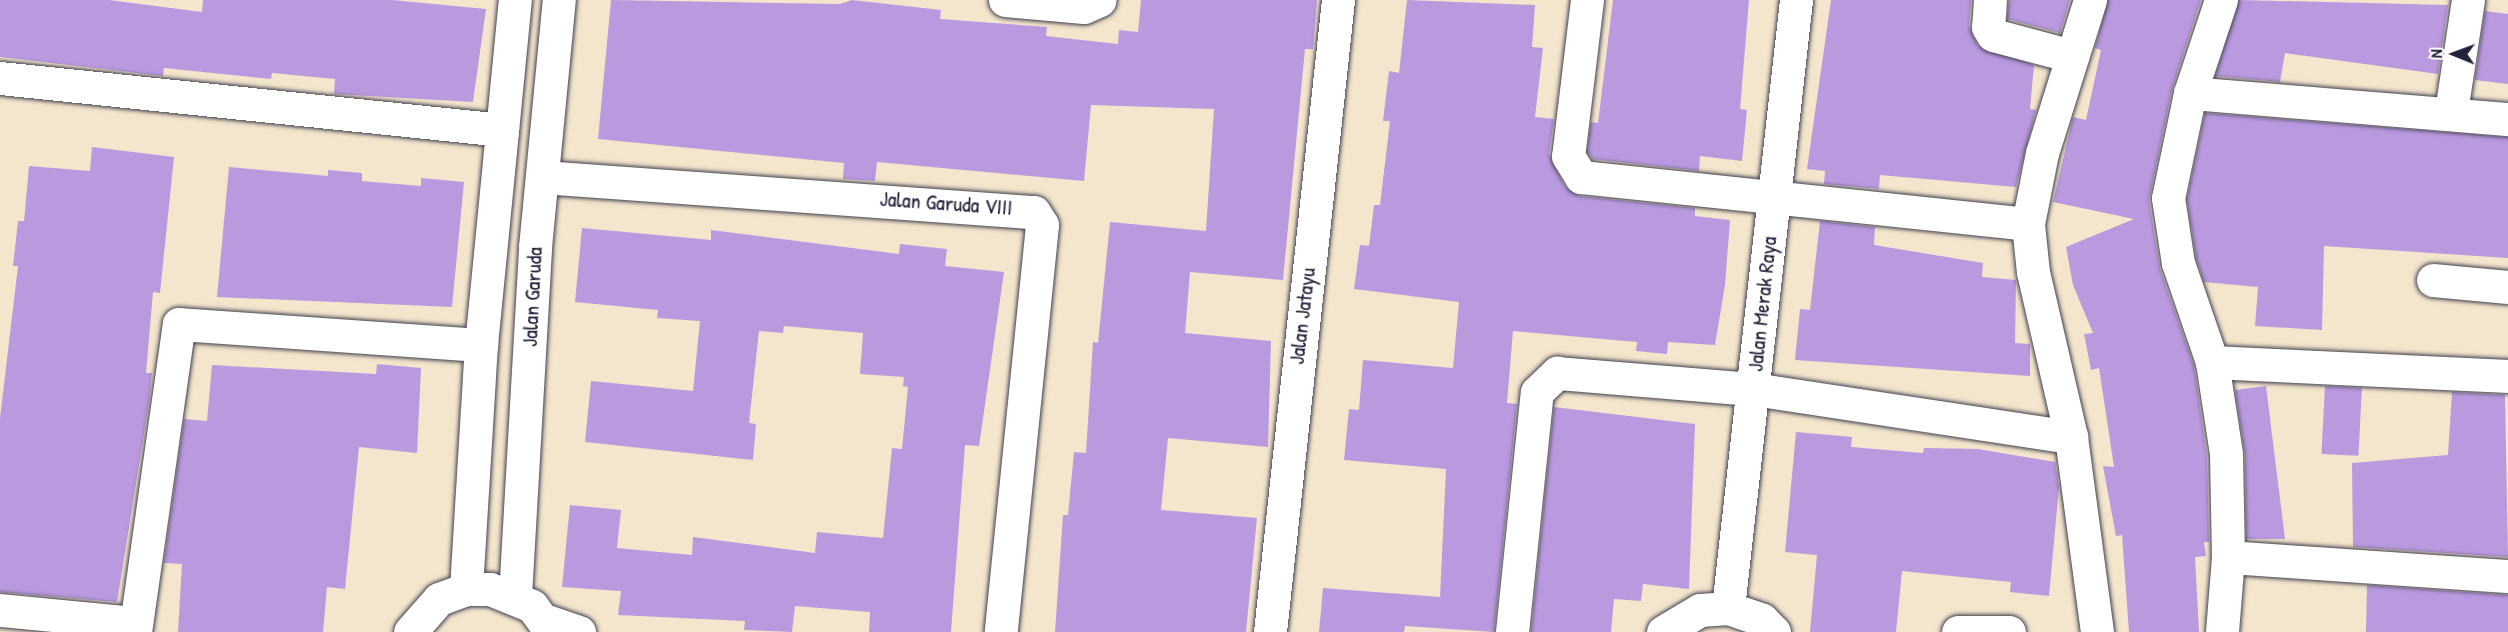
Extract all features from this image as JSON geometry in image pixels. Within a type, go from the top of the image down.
[{"type":"street","points":[[1005,0],[1077,7],[1100,0]]},
{"type":"street","name":"Jalan Jatayu","points":[[1270,632],[1338,0]]},
{"type":"street","points":[[1587,0],[1568,156],[1572,170],[1581,177],[2028,224]]},
{"type":"street","name":"Jalan Merak Raya","points":[[1728,608],[1772,198],[1796,0]]},
{"type":"street","points":[[1990,0],[1988,27],[1993,35],[2072,56]]},
{"type":"street","points":[[2090,0],[2042,153],[2028,224],[2033,272],[2071,437],[2097,632]]},
{"type":"street","points":[[2221,0],[2190,93],[2173,160],[2170,230],[2212,362],[2226,454],[2228,557],[2222,632]]},
{"type":"street","points":[[2451,112],[2468,0]]},
{"type":"street","points":[[514,8],[558,12]]},
{"type":"street","name":"Jalan Garuda","points":[[466,590],[481,345],[514,8]]},
{"type":"street","name":"Jalan Garuda","points":[[515,596],[535,247],[558,12]]},
{"type":"street","points":[[0,78],[502,130]]},
{"type":"street","points":[[2190,93],[2451,112],[2508,119]]},
{"type":"street","name":"Jalan Garuda VIII","points":[[542,177],[1035,212],[1042,225],[1001,632]]},
{"type":"street","points":[[491,242],[535,247]]},
{"type":"street","points":[[2433,280],[2508,287]]},
{"type":"street","points":[[0,610],[135,628],[179,324],[481,345]]},
{"type":"street","points":[[2212,362],[2508,376]]},
{"type":"street","points":[[1512,632],[1542,383],[1557,373],[1753,389],[2071,437]]},
{"type":"street","points":[[2228,557],[2508,576]]},
{"type":"street","points":[[410,632],[440,599],[466,590],[515,596],[549,627],[579,632]]},
{"type":"street","points":[[1663,632],[1700,610],[1728,608],[1762,620],[1774,632]]},
{"type":"street","points":[[1958,632],[2009,632]]},
{"type":"building","points":[[0,0],[109,0],[202,12],[203,0],[392,0],[486,9],[473,102],[334,94],[335,79],[272,73],[271,79],[164,68],[163,76],[0,57]]},
{"type":"building","points":[[611,0],[840,4],[852,0],[941,10],[940,19],[1047,27],[1046,36],[1118,44],[1119,30],[1138,32],[1141,0],[1317,0],[1313,49],[1305,49],[1283,280],[1190,272],[1185,333],[1271,341],[1268,447],[1168,438],[1161,510],[1257,518],[1246,632],[1055,632],[1063,515],[1068,515],[1074,452],[1086,453],[1093,342],[1098,343],[1110,222],[1206,231],[1214,109],[1091,105],[1084,181],[877,162],[875,181],[843,179],[844,163],[598,139]]},
{"type":"building","points":[[1407,0],[1535,5],[1532,47],[1543,48],[1535,117],[1554,119],[1549,154],[1565,187],[1579,196],[1695,208],[1695,216],[1730,220],[1725,285],[1715,345],[1668,342],[1667,354],[1636,351],[1637,342],[1513,331],[1507,403],[1517,404],[1494,632],[1405,626],[1404,632],[1319,632],[1323,588],[1440,597],[1446,469],[1344,460],[1349,409],[1359,410],[1363,360],[1453,368],[1459,302],[1354,289],[1360,245],[1369,246],[1374,205],[1380,205],[1390,121],[1383,121],[1389,71],[1399,73]]},
{"type":"building","points":[[1613,0],[1749,0],[1740,109],[1747,110],[1742,161],[1700,156],[1699,171],[1592,159],[1587,152],[1591,122],[1598,123]]},
{"type":"building","points":[[1831,0],[1971,0],[1969,26],[1978,46],[2034,65],[2030,109],[2036,110],[2016,187],[1880,175],[1879,189],[1824,184],[1825,171],[1807,169]]},
{"type":"building","points":[[2009,0],[2070,0],[2060,33],[2007,19]]},
{"type":"building","points":[[2108,0],[2201,0],[2172,89],[2149,200],[2160,269],[2194,366],[2207,456],[2209,542],[2204,542],[2206,556],[2195,557],[2199,632],[2129,632],[2122,535],[2116,536],[2103,466],[2114,467],[2099,368],[2091,370],[2084,334],[2093,333],[2073,285],[2066,247],[2134,219],[2053,202],[2073,117],[2086,120],[2101,50],[2095,48]]},
{"type":"building","points":[[2239,0],[2448,5],[2438,74],[2285,53],[2280,82],[2215,76]]},
{"type":"building","points":[[2485,11],[2508,14],[2508,84],[2475,80]]},
{"type":"building","points":[[2205,113],[2508,137],[2508,258],[2324,246],[2322,330],[2255,326],[2258,287],[2204,282],[2196,258],[2187,199]]},
{"type":"building","points":[[92,147],[174,157],[160,293],[153,292],[146,373],[152,373],[149,402],[117,602],[0,592],[0,418],[18,266],[13,266],[18,221],[24,221],[29,166],[90,171]]},
{"type":"building","points":[[229,167],[328,176],[328,170],[362,173],[362,181],[421,186],[421,178],[464,182],[452,307],[217,297]]},
{"type":"building","points":[[1820,221],[1875,227],[1874,245],[1983,263],[1982,277],[2016,280],[2015,343],[2030,344],[2030,376],[1795,360],[1800,309],[1810,310]]},
{"type":"building","points":[[582,228],[711,240],[711,230],[899,254],[900,244],[947,249],[945,266],[1004,272],[979,446],[965,445],[951,632],[869,632],[870,612],[795,606],[792,632],[744,630],[745,621],[618,615],[621,591],[562,587],[570,505],[621,510],[617,548],[692,555],[693,537],[815,553],[817,532],[883,538],[892,448],[902,449],[908,387],[903,386],[904,377],[860,374],[863,333],[784,326],[783,333],[759,331],[749,423],[756,424],[753,460],[585,442],[591,381],[693,391],[700,321],[657,318],[658,310],[575,302]]},
{"type":"building","points":[[377,364],[421,368],[417,453],[359,447],[345,589],[327,587],[323,632],[178,632],[182,564],[164,563],[184,419],[207,421],[212,365],[376,374]]},
{"type":"building","points":[[2266,386],[2285,539],[2246,539],[2245,454],[2235,390]]},
{"type":"building","points":[[2325,386],[2362,388],[2358,456],[2321,454]]},
{"type":"building","points":[[2452,392],[2505,395],[2508,557],[2353,547],[2352,463],[2448,455]]},
{"type":"building","points":[[1554,407],[1695,424],[1689,589],[1643,584],[1641,601],[1614,599],[1611,632],[1531,632]]},
{"type":"building","points":[[1796,432],[1852,437],[1851,447],[1923,453],[1924,448],[1978,449],[2055,462],[2059,487],[2049,596],[2010,592],[2011,582],[1902,571],[1896,632],[1810,632],[1817,555],[1785,552]]},
{"type":"building","points":[[2367,585],[2508,595],[2508,632],[2366,632]]}]
